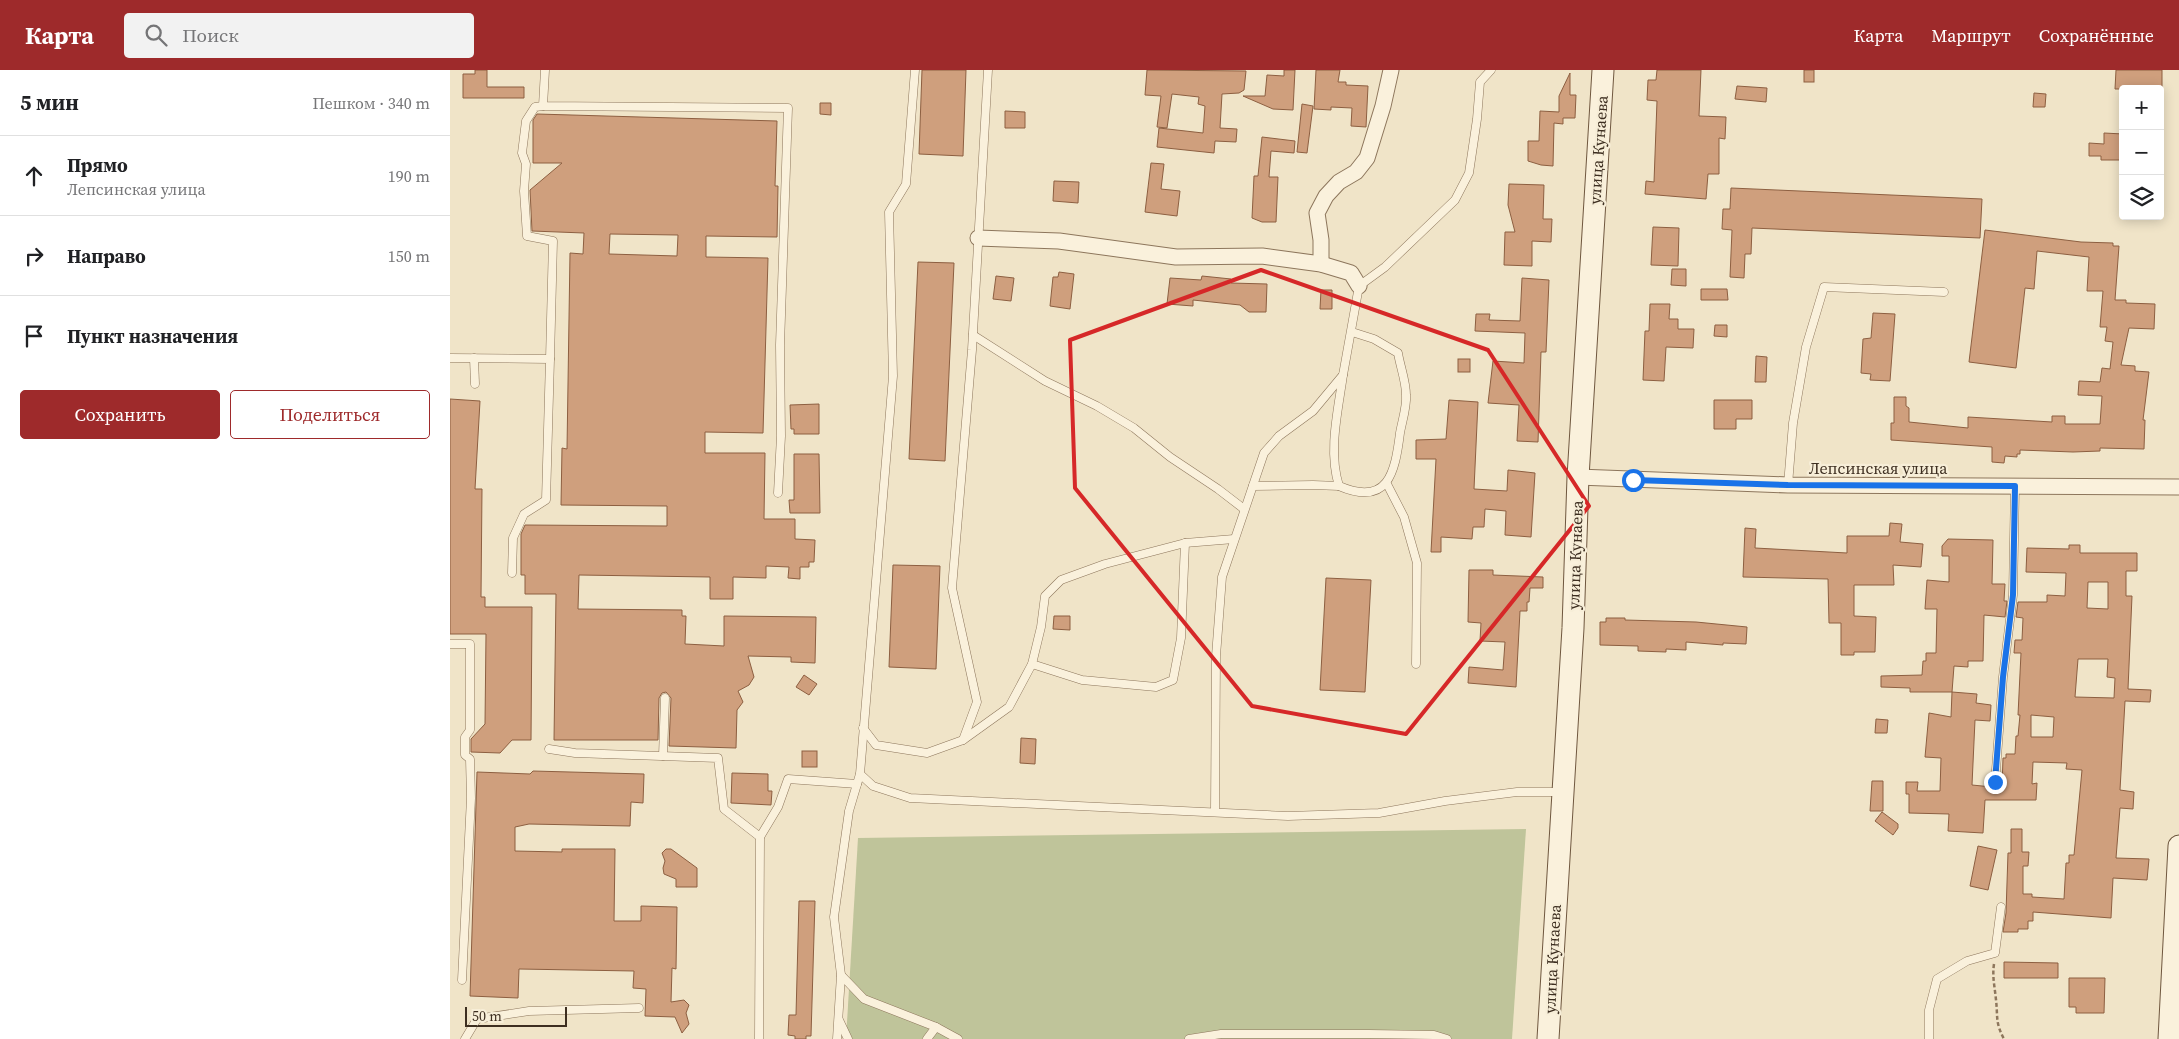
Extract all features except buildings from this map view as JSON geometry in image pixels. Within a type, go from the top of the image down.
[{"type":"main road","name":"улица Кунаева","points":[[1548,1039],[1573,628],[1578,477],[1603,70]]},
{"type":"main road","points":[[2169,1039],[2179,846]]},
{"type":"street","points":[[1321,264],[1321,240],[1317,213],[1326,196],[1340,182],[1356,172],[1367,158],[1383,106],[1391,70]]},
{"type":"street","points":[[978,238],[1059,241],[1176,257],[1262,256],[1321,264],[1351,273],[1359,286]]},
{"type":"street","name":"Лепсинская улица","points":[[1578,477],[1788,485],[2179,487]]},
{"type":"lane","points":[[544,106],[545,70]]},
{"type":"lane","points":[[837,1039],[841,975],[834,917],[849,811],[860,774],[893,376],[889,212],[906,184],[915,70]]},
{"type":"lane","points":[[963,740],[976,702],[952,588],[973,335],[988,70]]},
{"type":"lane","points":[[1339,486],[1334,468],[1336,427],[1359,286],[1385,267],[1455,200],[1469,173],[1480,82],[1491,70]]},
{"type":"lane","points":[[512,573],[513,538],[524,514],[546,500],[553,241],[527,236],[524,191],[526,164],[522,153],[526,121],[535,107],[788,108],[780,345],[781,436],[778,493]]},
{"type":"lane","points":[[1788,485],[1794,423],[1806,346],[1824,287],[1944,292]]},
{"type":"lane","points":[[1253,486],[1339,486],[1352,492],[1375,492],[1387,484],[1396,461],[1406,394],[1398,353],[1374,339],[1352,332]]},
{"type":"lane","points":[[973,335],[1045,381],[1097,406],[1134,428],[1170,457],[1218,488],[1244,509]]},
{"type":"lane","points":[[450,358],[550,359]]},
{"type":"lane","points":[[474,358],[475,384]]},
{"type":"lane","points":[[1215,812],[1216,656],[1222,577],[1264,453],[1279,436],[1313,411],[1343,375]]},
{"type":"lane","points":[[1387,484],[1404,516],[1417,563],[1416,664]]},
{"type":"lane","points":[[1995,782],[2003,677],[2013,595],[2015,486]]},
{"type":"lane","points":[[863,728],[876,746],[927,753],[963,740],[1009,707],[1032,664],[1041,627],[1045,596],[1061,580],[1105,564],[1185,543],[1234,539]]},
{"type":"lane","points":[[1032,664],[1082,680],[1156,687],[1173,680],[1181,638],[1185,543]]},
{"type":"lane","points":[[450,644],[470,644],[470,730],[466,738],[465,755],[470,759],[471,798],[462,980]]},
{"type":"lane","points":[[663,756],[665,698]]},
{"type":"lane","points":[[549,749],[575,752],[718,758],[724,809],[760,837]]},
{"type":"lane","points":[[860,774],[873,786],[910,798],[1288,816],[1379,813],[1445,801],[1517,792],[1562,792]]},
{"type":"lane","points":[[759,1039],[760,837],[778,807],[788,779],[857,784]]},
{"type":"lane","points":[[1929,1039],[1929,1010],[1937,979],[1967,961],[1995,953],[2001,907]]},
{"type":"lane","points":[[841,975],[864,999],[936,1027],[958,1039]]},
{"type":"lane","points":[[465,1039],[477,1019],[528,1011],[639,1008]]},
{"type":"lane","points":[[838,1020],[848,1039]]},
{"type":"lane","points":[[927,1039],[936,1027]]},
{"type":"lane","points":[[1189,1039],[1222,1034],[1369,1034],[1434,1035],[1448,1039]]},
{"type":"path","points":[[1995,953],[1993,974],[1997,1003],[1995,1015],[2004,1039]]},
{"type":"highlighted area","points":[[1261,270],[1488,350],[1589,506],[1406,734],[1252,706],[1075,488],[1070,340]]},
{"type":"green space","points":[[1526,829],[1512,1039],[846,1039],[858,838]]},
{"type":"route","points":[[1633,480],[1788,485],[2015,486],[2013,595],[2003,677],[1995,782]]}]
